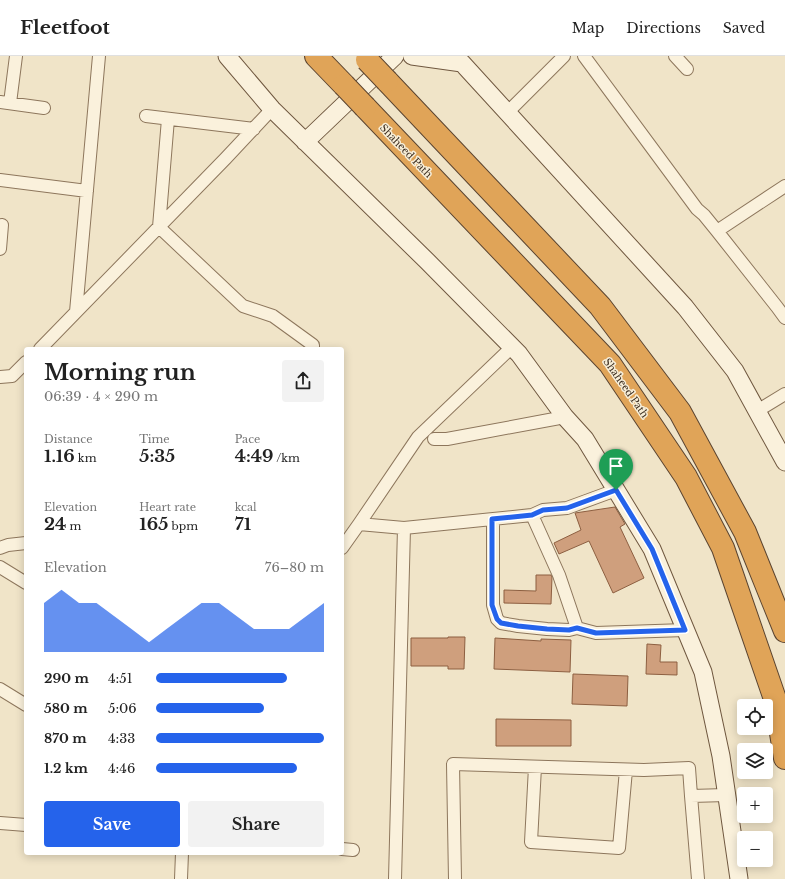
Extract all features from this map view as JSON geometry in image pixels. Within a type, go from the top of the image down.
[{"type":"highway","name":"Shaheed Path","points":[[316,56],[610,364],[686,477],[723,548],[776,702],[785,758]]},
{"type":"highway","points":[[365,58],[600,306],[680,412],[745,532],[785,631]]},
{"type":"street","points":[[16,56],[5,102],[44,108]]},
{"type":"street","points":[[76,312],[99,56]]},
{"type":"street","points":[[227,56],[272,109],[427,261],[519,354],[566,417],[585,439],[652,549],[703,672],[721,756],[739,879]]},
{"type":"street","points":[[305,142],[395,56]]},
{"type":"street","points":[[412,56],[458,60],[507,113],[685,307],[735,371],[785,462]]},
{"type":"street","points":[[507,113],[564,56]]},
{"type":"street","points":[[584,56],[697,209],[717,231],[785,318]]},
{"type":"street","points":[[675,56],[687,69]]},
{"type":"street","points":[[42,347],[272,109]]},
{"type":"street","points":[[146,116],[254,129]]},
{"type":"street","points":[[159,227],[168,119]]},
{"type":"street","points":[[0,180],[87,191]]},
{"type":"street","points":[[717,231],[785,186]]},
{"type":"street","points":[[0,249],[2,225]]},
{"type":"street","points":[[159,227],[243,306],[273,316],[313,345],[314,347]]},
{"type":"street","points":[[344,545],[418,437],[512,347]]},
{"type":"street","points":[[0,377],[12,376],[24,364]]},
{"type":"street","points":[[758,411],[785,394]]},
{"type":"street","points":[[434,440],[447,440],[566,417]]},
{"type":"street","points":[[359,524],[404,528],[532,515],[543,510],[567,508],[616,490]]},
{"type":"street","points":[[532,515],[559,575],[577,628]]},
{"type":"street","points":[[492,519],[492,605],[497,619],[501,623],[518,626],[569,630],[577,628],[596,633],[685,630]]},
{"type":"street","points":[[395,879],[404,528]]},
{"type":"street","points":[[0,548],[8,545],[24,543]]},
{"type":"street","points":[[0,567],[24,582]]},
{"type":"street","points":[[0,689],[24,704]]},
{"type":"street","points":[[455,879],[453,764],[626,770],[689,768],[698,879]]},
{"type":"street","points":[[535,767],[531,842],[619,848],[626,770]]},
{"type":"street","points":[[691,796],[726,795]]},
{"type":"street","points":[[0,823],[24,825]]},
{"type":"street","points":[[181,879],[182,855]]},
{"type":"building","points":[[615,507],[625,524],[620,527],[644,578],[613,593],[589,541],[559,554],[554,543],[581,530],[575,513]]},
{"type":"building","points":[[536,575],[551,575],[551,604],[504,603],[504,590],[536,591]]},
{"type":"building","points":[[465,637],[464,669],[448,669],[448,666],[411,666],[411,638]]},
{"type":"building","points":[[495,638],[541,641],[541,639],[571,640],[570,672],[494,669]]},
{"type":"building","points":[[647,644],[661,645],[660,662],[677,662],[677,675],[646,674]]},
{"type":"building","points":[[573,674],[628,676],[627,706],[572,704]]},
{"type":"building","points":[[496,719],[571,720],[571,746],[496,746]]},
{"type":"route","points":[[616,490],[652,549],[685,630],[596,633],[577,628],[569,630],[547,629],[501,623],[497,619],[492,605],[492,519],[532,515],[543,510],[567,508],[616,490]]}]
